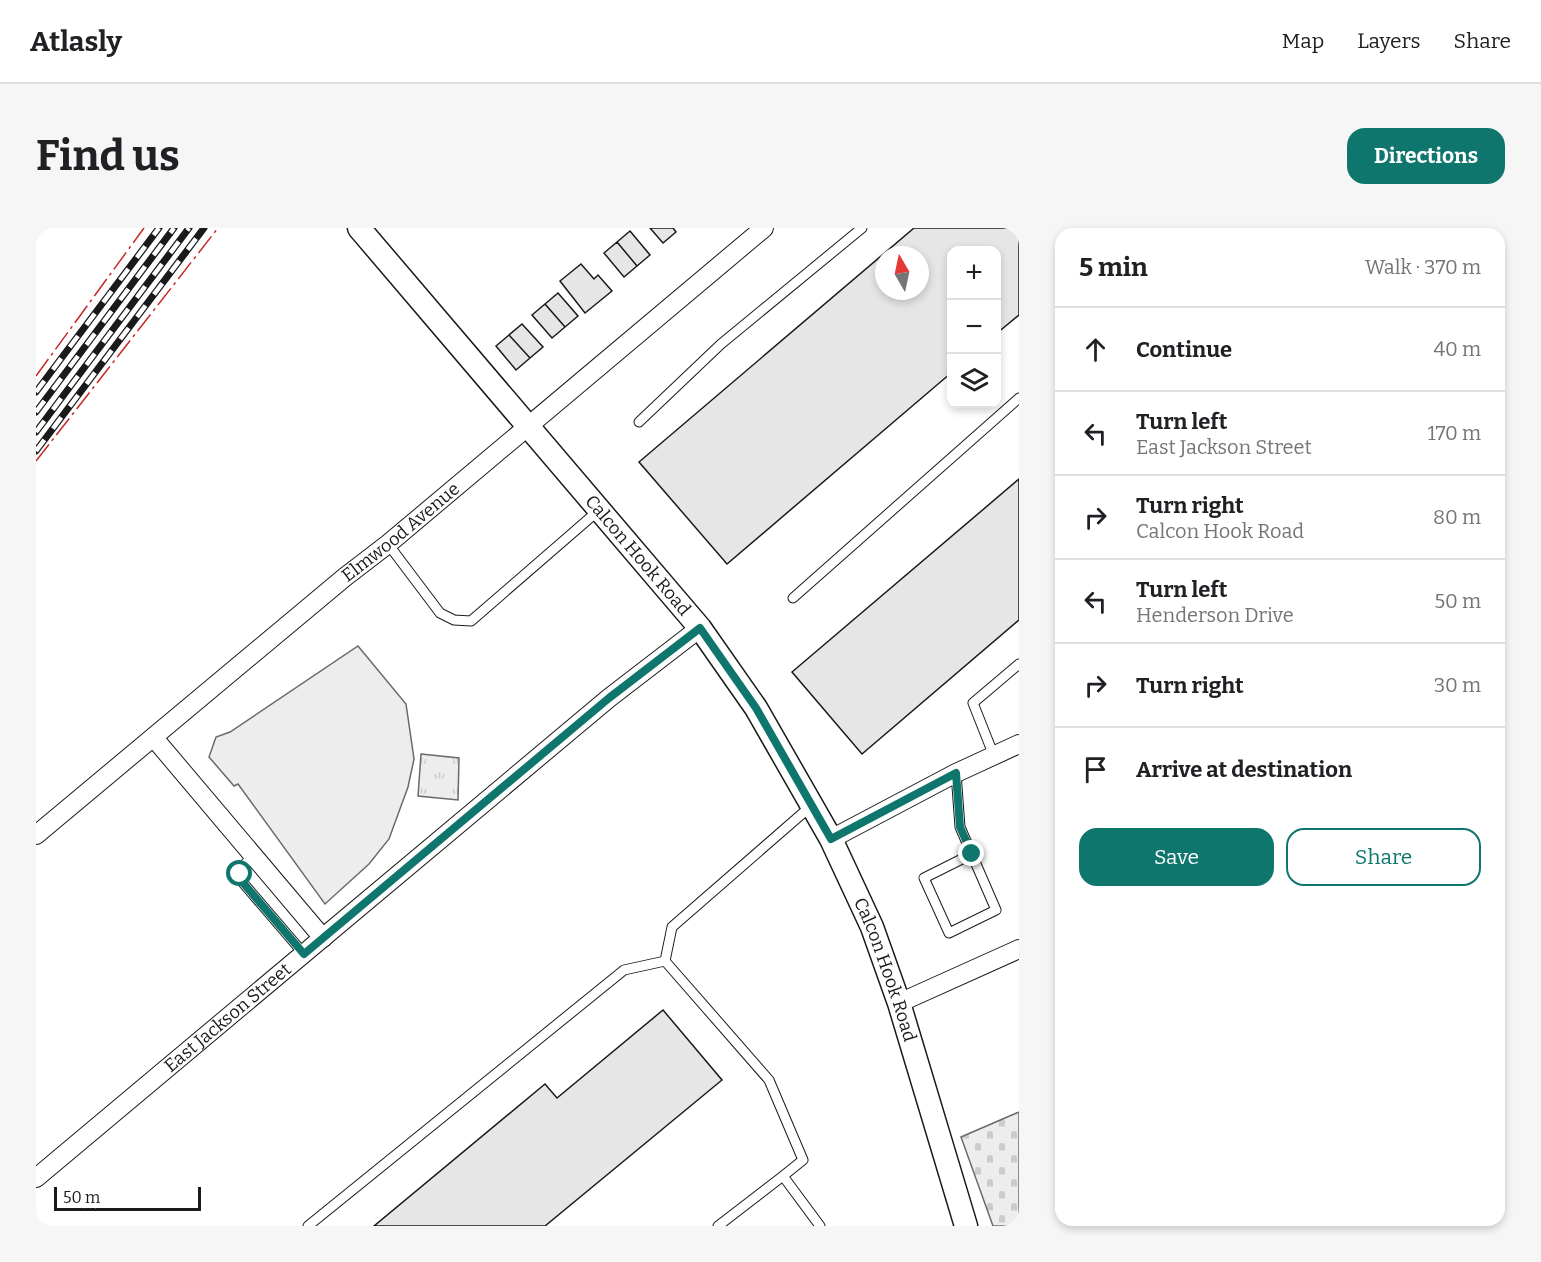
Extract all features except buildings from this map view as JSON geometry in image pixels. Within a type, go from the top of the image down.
[{"type":"street","name":"Calcon Hook Road","points":[[359,228],[700,628],[756,708],[831,839],[872,927],[899,1003],[966,1226]]},
{"type":"street","name":"Elmwood Avenue","points":[[36,834],[345,577],[388,544],[764,228]]},
{"type":"street","name":"East Jackson Street","points":[[36,1178],[609,698],[700,628]]},
{"type":"street","points":[[154,738],[323,938]]},
{"type":"street","points":[[831,839],[956,773],[1019,744]]},
{"type":"street","points":[[899,1003],[1019,949]]},
{"type":"lane","points":[[639,422],[721,344],[862,228]]},
{"type":"lane","points":[[793,598],[1019,398]]},
{"type":"lane","points":[[388,544],[440,613],[454,620],[471,621],[600,509]]},
{"type":"lane","points":[[994,756],[973,703],[1019,664]]},
{"type":"lane","points":[[956,773],[960,827],[972,854],[996,910],[949,933],[924,878],[972,854]]},
{"type":"lane","points":[[665,962],[672,927],[811,806]]},
{"type":"lane","points":[[253,855],[242,867],[240,874],[244,884],[304,954]]},
{"type":"lane","points":[[665,962],[769,1080],[803,1160],[717,1226]]},
{"type":"lane","points":[[308,1226],[624,970],[665,962]]},
{"type":"lane","points":[[783,1176],[820,1226]]},
{"type":"green space","points":[[358,646],[406,704],[414,759],[408,787],[389,839],[369,864],[325,904],[238,784],[234,786],[209,757],[216,737],[230,732]]},
{"type":"green space","points":[[421,754],[459,758],[458,800],[418,796]]},
{"type":"green space","points":[[1019,1112],[1019,1226],[993,1226],[961,1137]]},
{"type":"railway","points":[[36,392],[159,228]]},
{"type":"railway","points":[[36,412],[174,228]]},
{"type":"railway","points":[[36,432],[189,228]]},
{"type":"railway","points":[[36,451],[204,228]]},
{"type":"power","points":[[36,376],[144,228]]},
{"type":"power","points":[[36,461],[218,228]]},
{"type":"route","points":[[240,874],[244,884],[304,954],[609,698],[700,628],[756,708],[831,839],[956,773],[960,827],[972,854]]}]
